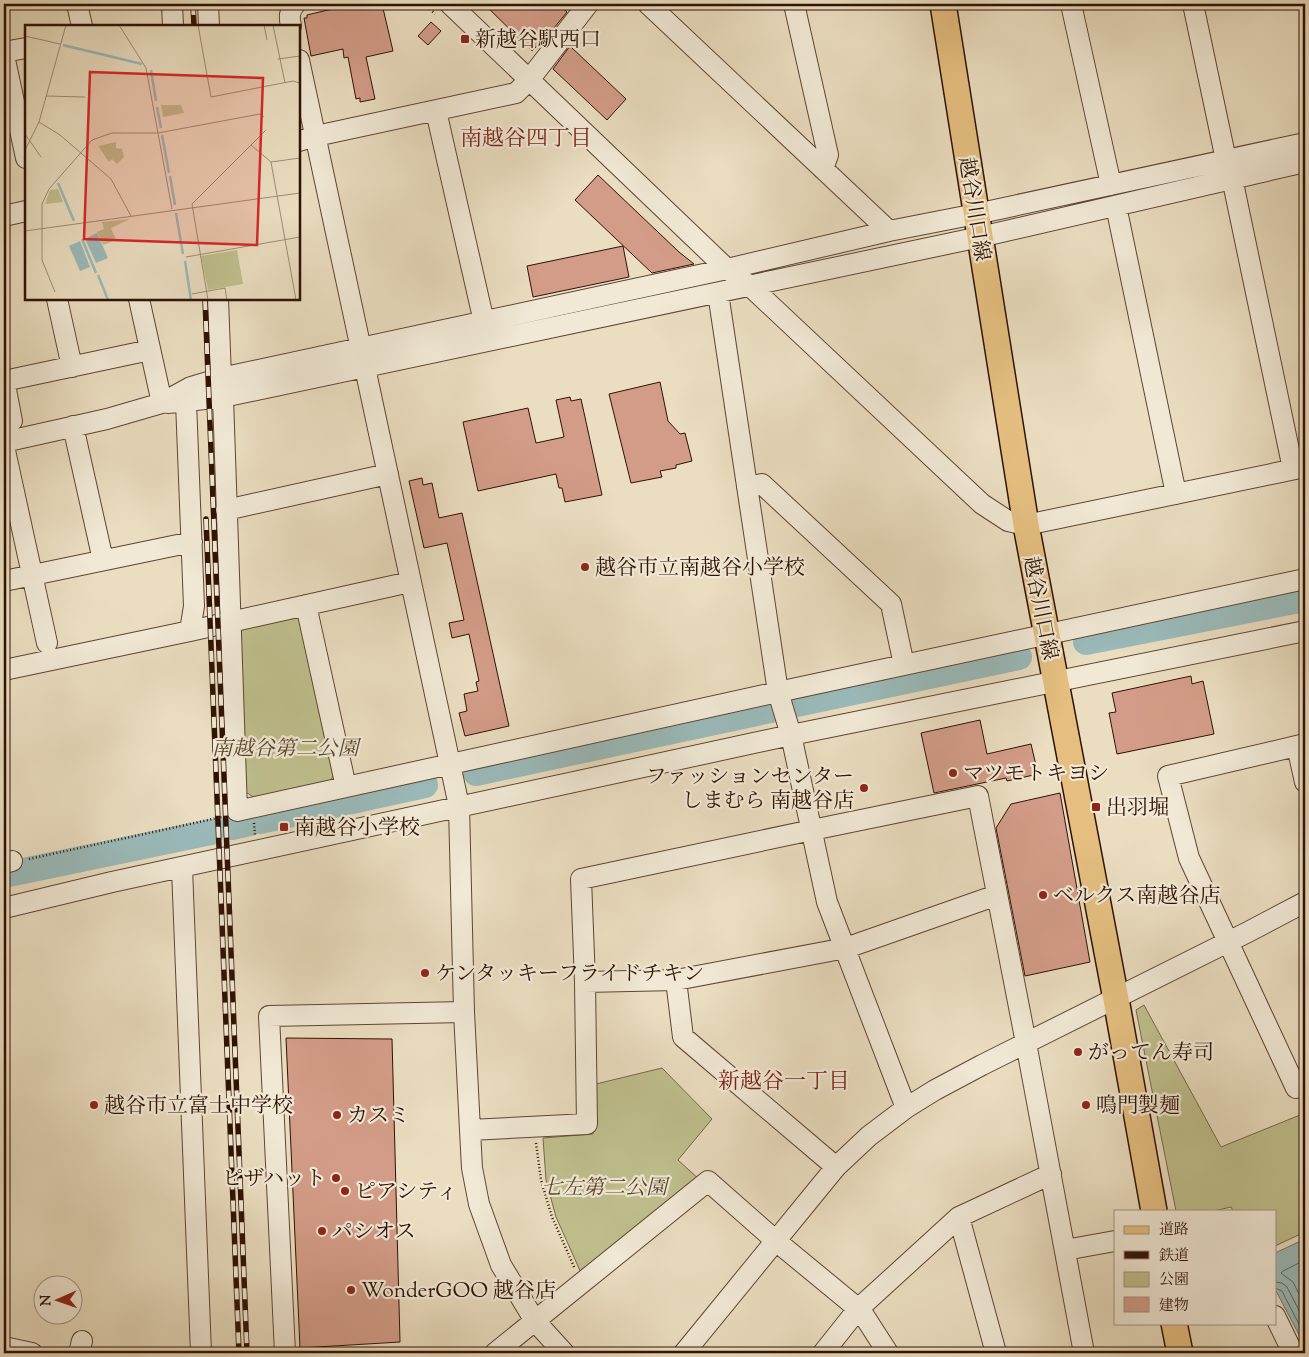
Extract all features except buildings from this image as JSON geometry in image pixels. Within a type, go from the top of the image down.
[{"type":"main road","name":"越谷川口線","points":[[943,4],[1026,526],[1116,999],[1154,1210]]},
{"type":"main road","points":[[1174,1324],[1180,1353]]},
{"type":"street","points":[[78,4],[82,25]]},
{"type":"street","points":[[172,4],[173,25]]},
{"type":"street","points":[[208,4],[209,25]]},
{"type":"street","points":[[291,25],[290,10],[295,4]]},
{"type":"street","points":[[450,4],[728,269],[750,286],[982,504],[1008,521],[1026,526],[1299,468],[1229,169],[1193,4]]},
{"type":"street","points":[[307,139],[516,93],[529,80],[588,4]]},
{"type":"street","points":[[648,4],[889,231]]},
{"type":"street","points":[[794,4],[828,155],[824,169]]},
{"type":"street","points":[[1071,4],[1111,185]]},
{"type":"street","points":[[25,48],[4,53],[25,153]]},
{"type":"street","points":[[300,70],[307,139],[363,358],[459,806],[464,1012],[472,1168],[479,1204],[501,1266],[535,1321],[564,1353]]},
{"type":"street","points":[[436,111],[484,322]]},
{"type":"street","points":[[363,358],[484,322],[728,269],[889,231],[978,225],[1116,206],[1305,143]]},
{"type":"street","points":[[4,442],[162,403],[186,402],[222,388],[363,358],[750,286],[978,225],[1111,185],[1229,169],[1305,162]]},
{"type":"street","points":[[1116,206],[1176,494]]},
{"type":"street","points":[[4,216],[25,211]]},
{"type":"street","points":[[718,293],[778,692],[791,735],[827,902],[906,1108]]},
{"type":"street","points":[[57,300],[72,367]]},
{"type":"street","points":[[139,300],[162,403]]},
{"type":"street","points":[[218,300],[237,812],[778,692],[1305,579]]},
{"type":"street","points":[[12,421],[4,380],[150,350]]},
{"type":"street","points":[[162,403],[190,387],[222,388]]},
{"type":"street","points":[[186,402],[194,606],[190,631]]},
{"type":"street","points":[[72,426],[103,560]]},
{"type":"street","points":[[4,446],[47,643]]},
{"type":"street","points":[[226,510],[388,474]]},
{"type":"street","points":[[747,487],[762,484],[891,604],[904,665]]},
{"type":"street","points":[[4,581],[192,542]]},
{"type":"street","points":[[4,670],[410,582]]},
{"type":"street","points":[[306,604],[346,787]]},
{"type":"street","points":[[4,908],[459,806],[791,735],[1305,631]]},
{"type":"street","points":[[1296,1088],[1189,858],[1168,776],[1301,745],[1305,782]]},
{"type":"street","points":[[470,1130],[587,1124],[581,879],[978,796],[1084,1353]]},
{"type":"street","points":[[182,868],[200,1353]]},
{"type":"street","points":[[585,982],[676,980],[846,948],[997,895]]},
{"type":"street","points":[[684,1353],[836,1167],[869,1136],[906,1108],[982,1065],[1305,902]]},
{"type":"street","points":[[676,980],[683,1037],[836,1167]]},
{"type":"street","points":[[284,1353],[269,1016],[464,1012]]},
{"type":"street","points":[[823,1353],[858,1309],[959,1217],[1051,1174]]},
{"type":"street","points":[[495,1353],[708,1181],[776,1241],[858,1309],[888,1353]]},
{"type":"street","points":[[959,1217],[996,1353]]},
{"type":"street","points":[[1065,1250],[1114,1241]]},
{"type":"street","points":[[1276,1318],[1293,1353]]},
{"type":"street","points":[[4,1347],[32,1353]]},
{"type":"path","points":[[8,862],[232,816],[237,812]]},
{"type":"path","points":[[536,1142],[540,1180],[552,1217],[578,1275]]},
{"type":"green space","name":"南越谷第二公園","points":[[297,614],[303,617],[335,773],[329,783],[255,798],[244,791],[238,637],[244,627]]},
{"type":"green space","points":[[1144,1005],[1221,1147],[1305,1113],[1305,1232],[1276,1246],[1276,1210],[1232,1210],[1231,1207],[1218,1210],[1176,1210],[1136,1010]]},
{"type":"green space","name":"七左第二公園","points":[[662,1068],[712,1119],[678,1160],[701,1181],[582,1275],[556,1217],[546,1180],[543,1138],[593,1134],[596,1084]]},
{"type":"water","points":[[1305,1239],[1305,1346],[1276,1291],[1276,1253]]},
{"type":"waterway","points":[[1086,642],[1305,599]]},
{"type":"waterway","points":[[792,705],[1019,657]]},
{"type":"waterway","points":[[476,773],[775,709]]},
{"type":"waterway","points":[[260,821],[425,785]]},
{"type":"waterway","points":[[232,827],[250,823]]},
{"type":"waterway","points":[[4,875],[211,832]]},
{"type":"railway","points":[[193,4],[194,25]]},
{"type":"railway","points":[[205,300],[247,1353]]},
{"type":"railway","points":[[206,519],[239,1353]]},
{"type":"place","name":"新越谷駅西口","points":[[465,39]]},
{"type":"place","name":"越谷市立南越谷小学校","points":[[585,567]]},
{"type":"place","name":"マツモトキヨシ","points":[[953,773]]},
{"type":"place","name":"ファッションセンター しまむら 南越谷店","points":[[864,788]]},
{"type":"place","name":"出羽堀","points":[[1096,807]]},
{"type":"place","name":"南越谷小学校","points":[[284,827]]},
{"type":"place","name":"ベルクス南越谷店","points":[[1043,895]]},
{"type":"place","name":"ケンタッキーフライドチキン","points":[[425,973]]},
{"type":"place","name":"がってん寿司","points":[[1078,1052]]},
{"type":"place","name":"越谷市立富士中学校","points":[[94,1105]]},
{"type":"place","name":"鳴門製麺","points":[[1086,1105]]},
{"type":"place","name":"カスミ","points":[[337,1115]]},
{"type":"place","name":"ピザハット","points":[[336,1178]]},
{"type":"place","name":"ピアシティ","points":[[345,1191]]},
{"type":"place","name":"パシオス","points":[[322,1231]]},
{"type":"place","name":"WonderGOO 越谷店","points":[[351,1290]]},
{"type":"district","name":"南越谷四丁目","points":[[526,137]]},
{"type":"district","name":"新越谷一丁目","points":[[784,1080]]}]
